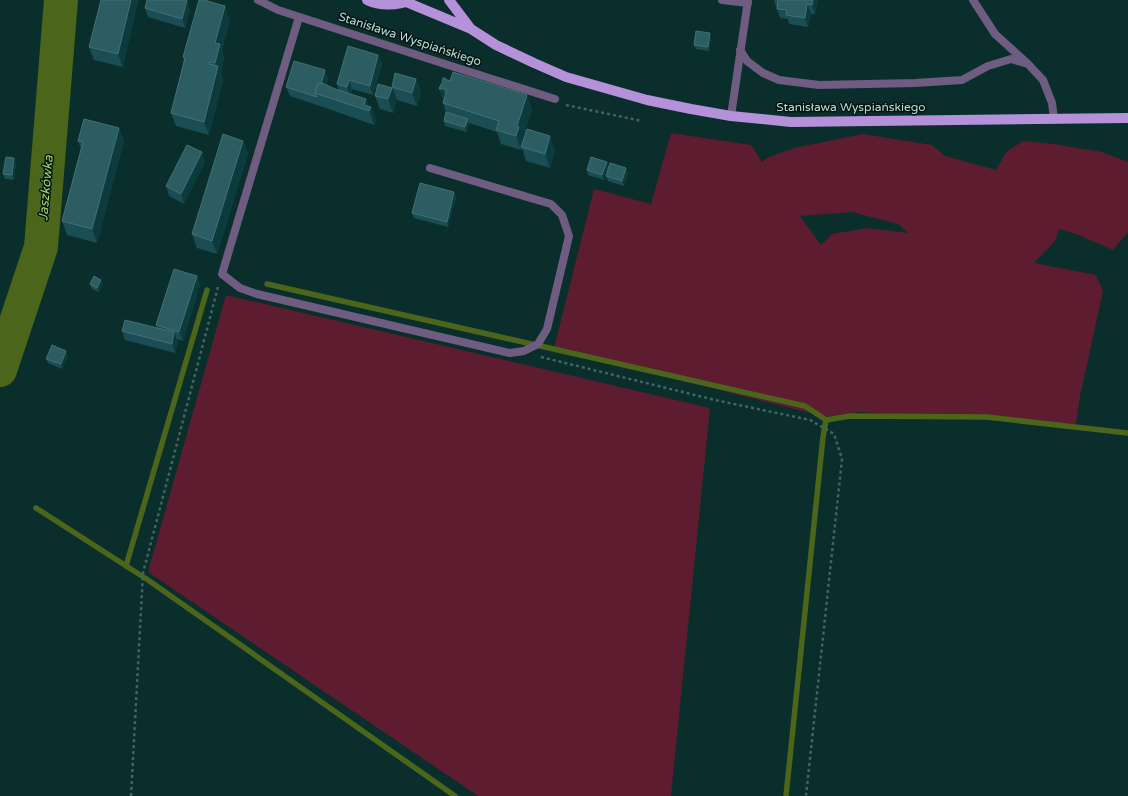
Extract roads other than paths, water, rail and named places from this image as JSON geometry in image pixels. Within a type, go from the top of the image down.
[{"type":"main road","points":[[367,0],[389,5],[408,1]]},
{"type":"main road","name":"Stanisława Wyspiańskiego","points":[[450,0],[471,29]]},
{"type":"main road","name":"Stanisława Wyspiańskiego","points":[[408,1],[471,29],[496,45],[566,77],[647,100],[731,116],[791,122],[1128,118]]},
{"type":"lane","name":"Stanisława Wyspiańskiego","points":[[258,0],[278,10],[555,99]]},
{"type":"lane","points":[[722,0],[748,2],[731,116]]},
{"type":"lane","points":[[973,0],[995,34],[1043,80],[1052,102],[1054,119]]},
{"type":"lane","points":[[299,16],[222,274],[240,288],[257,294],[510,353],[524,351],[538,344],[547,329],[569,236],[562,215],[551,204],[430,168]]},
{"type":"lane","points":[[740,50],[747,61],[763,73],[779,80],[819,86],[916,84],[962,80],[988,66],[1012,59],[1028,64]]},
{"type":"waterway","name":"Jaszkówka","points":[[0,370],[41,247],[61,0]]},
{"type":"waterway","points":[[267,284],[805,406],[826,420],[786,796]]},
{"type":"waterway","points":[[126,566],[207,290]]},
{"type":"waterway","points":[[826,420],[850,416],[986,417],[1128,433]]},
{"type":"waterway","points":[[36,508],[148,580],[455,796]]}]
